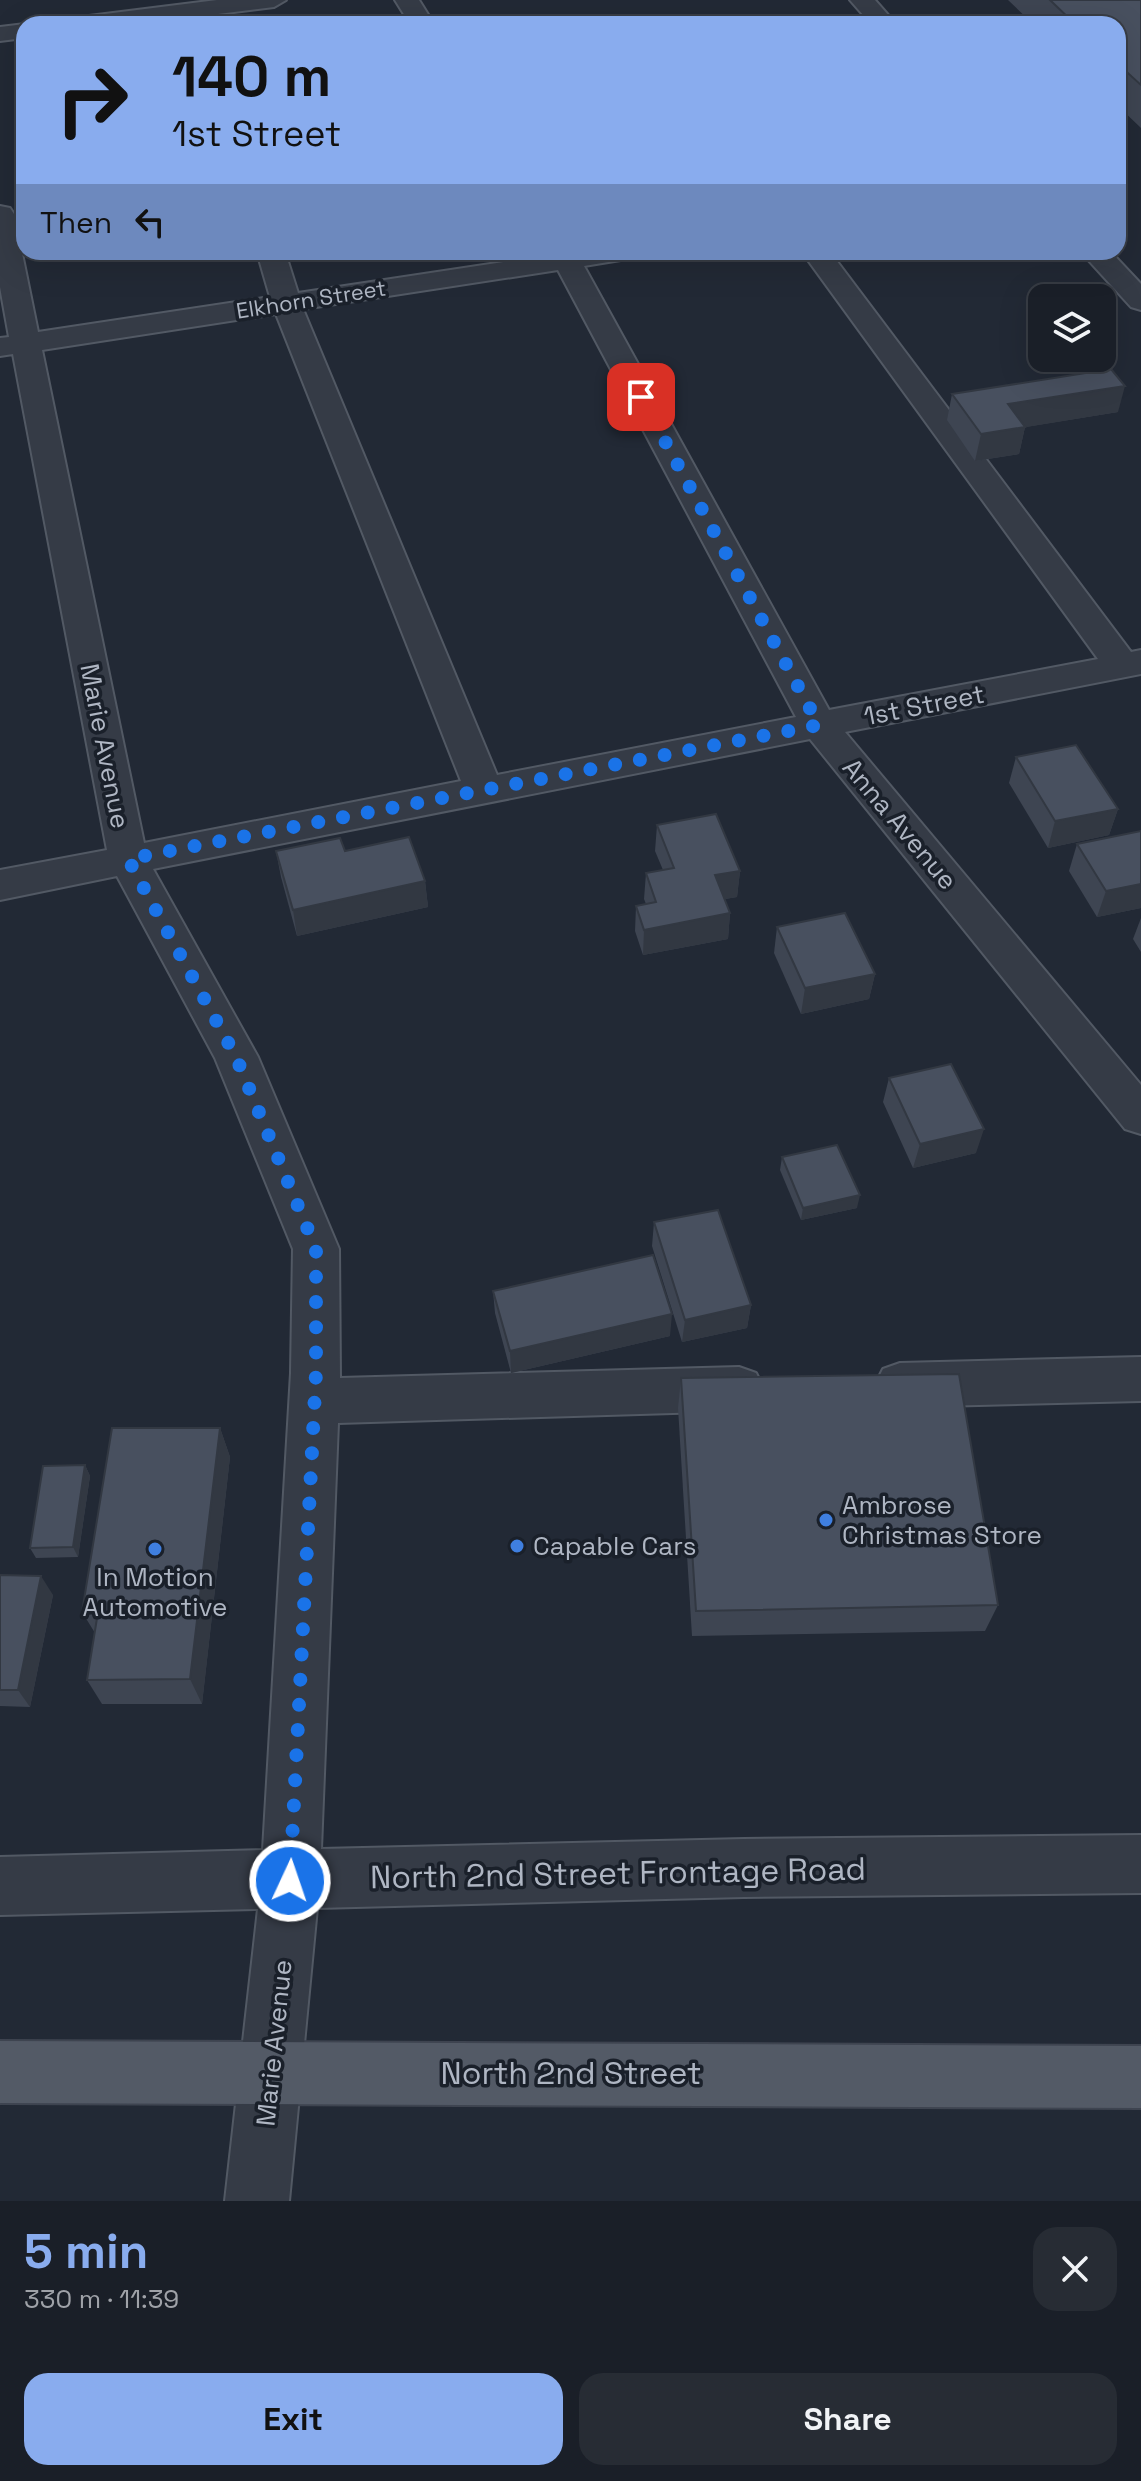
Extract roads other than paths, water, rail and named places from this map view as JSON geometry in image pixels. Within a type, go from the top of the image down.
[{"type":"main road","name":"North 2nd Street","points":[[0,2072],[272,2070],[1141,2077]]},
{"type":"street","points":[[196,16],[274,0]]},
{"type":"street","points":[[862,0],[877,16]]},
{"type":"street","name":"Marie Avenue","points":[[0,214],[13,345],[128,859],[236,1057],[316,1249],[314,1401],[290,1881],[257,2201]]},
{"type":"street","points":[[273,260],[286,303],[484,790]]},
{"type":"street","name":"Elkhorn Street","points":[[13,345],[540,260]]},
{"type":"street","name":"Anna Avenue","points":[[566,260],[819,725],[1141,1116]]},
{"type":"street","points":[[822,260],[1131,664]]},
{"type":"street","points":[[1103,260],[1141,301]]},
{"type":"street","name":"1st Street","points":[[0,885],[1131,664]]},
{"type":"street","points":[[848,1386],[1141,1379]]},
{"type":"street","points":[[314,1401],[785,1388]]},
{"type":"street","name":"North 2nd Street Frontage Road","points":[[0,1886],[744,1868],[1141,1864]]},
{"type":"place","name":"Ambrose Christmas Store","points":[[826,1520]]},
{"type":"place","name":"Capable Cars","points":[[517,1546]]},
{"type":"place","name":"In Motion Automotive","points":[[155,1549]]}]
